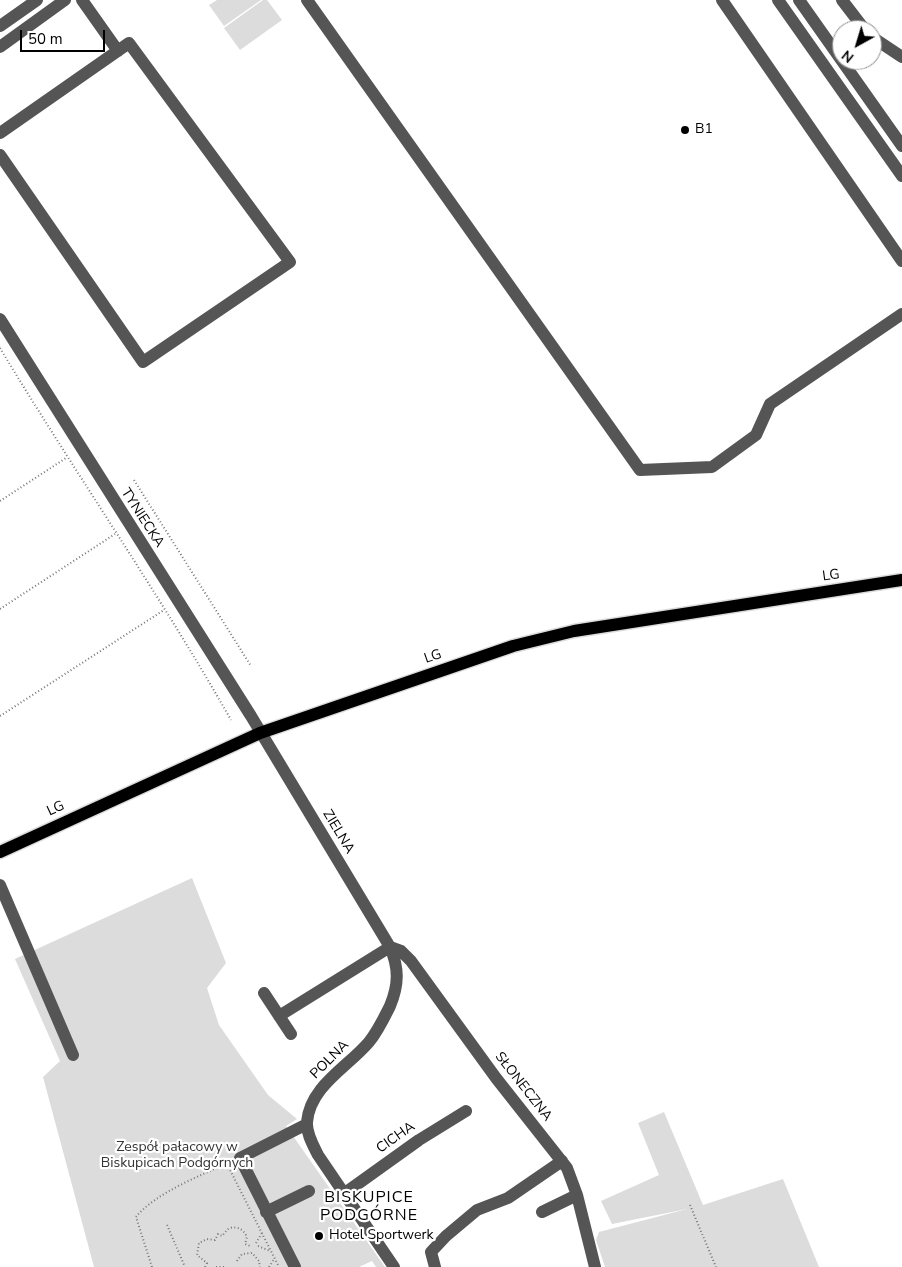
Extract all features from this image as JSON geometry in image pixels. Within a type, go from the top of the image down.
[{"type":"main road","name":"LG","points":[[0,852],[260,733],[513,646],[574,631],[902,580]]},
{"type":"street","points":[[37,0],[0,27],[4,44],[65,0]]},
{"type":"street","points":[[82,0],[118,51]]},
{"type":"street","points":[[307,0],[640,470],[712,467],[756,435],[770,404],[902,314]]},
{"type":"street","points":[[722,0],[902,261]]},
{"type":"street","points":[[778,0],[902,176]]},
{"type":"street","points":[[799,0],[902,146]]},
{"type":"street","points":[[842,0],[857,20]]},
{"type":"street","points":[[0,133],[129,43],[290,262],[143,362],[0,155]]},
{"type":"street","points":[[882,44],[902,57]]},
{"type":"street","name":"TYNIECKA","points":[[0,319],[260,733]]},
{"type":"street","name":"ZIELNA","points":[[260,733],[390,947]]},
{"type":"street","points":[[0,885],[73,1055]]},
{"type":"street","points":[[279,1016],[390,947]]},
{"type":"street","name":"POLNA","points":[[307,1124],[311,1108],[320,1090],[335,1073],[368,1043],[386,1015],[396,993],[397,982],[395,959],[390,947]]},
{"type":"street","name":"SŁONECZNA","points":[[390,947],[401,951],[411,961],[496,1078],[568,1168],[578,1195],[595,1267]]},
{"type":"street","points":[[264,993],[290,1034]]},
{"type":"street","name":"CICHA","points":[[345,1193],[419,1140],[466,1111]]},
{"type":"street","points":[[294,1267],[240,1158],[307,1124],[318,1155],[394,1267]]},
{"type":"street","points":[[434,1267],[431,1252],[446,1236],[477,1210],[508,1198],[562,1161]]},
{"type":"street","points":[[266,1212],[309,1191]]},
{"type":"street","points":[[542,1212],[578,1195]]},
{"type":"path","points":[[0,348],[66,458],[116,533],[231,720]]},
{"type":"path","points":[[0,501],[66,458]]},
{"type":"path","points":[[134,480],[251,666]]},
{"type":"path","points":[[0,609],[116,533]]},
{"type":"path","points":[[0,716],[164,610]]},
{"type":"path","points":[[152,1267],[136,1217],[142,1210],[162,1196],[240,1158]]},
{"type":"path","points":[[227,1164],[278,1267]]},
{"type":"path","points":[[690,1205],[716,1267]]},
{"type":"path","points":[[166,1225],[185,1266],[189,1267]]},
{"type":"path","points":[[204,1267],[207,1263],[197,1255],[200,1243],[206,1239],[215,1240],[218,1234],[222,1236],[229,1228],[238,1228],[244,1232],[247,1240],[245,1244],[251,1247],[249,1253]]},
{"type":"path","points":[[256,1243],[262,1233]]},
{"type":"path","points":[[258,1246],[271,1252]]},
{"type":"path","points":[[236,1261],[242,1254],[249,1253],[258,1257],[260,1267]]},
{"type":"path","points":[[269,1267],[274,1258]]},
{"type":"path","points":[[216,1267],[225,1267]]},
{"type":"green space","points":[[217,0],[261,0],[224,26],[209,5]]},
{"type":"green space","points":[[263,0],[267,0],[282,20],[240,50],[224,28]]},
{"type":"green space","name":"Zespół pałacowy w Biskupicach Podgórnych","points":[[192,878],[226,963],[207,988],[219,1025],[268,1095],[297,1119],[286,1126],[385,1267],[376,1267],[372,1261],[359,1267],[94,1267],[43,1077],[60,1061],[15,959]]},
{"type":"green space","points":[[664,1112],[703,1205],[783,1179],[819,1267],[605,1267],[596,1240],[599,1232],[687,1209],[612,1224],[601,1201],[659,1175],[638,1123]]},
{"type":"place","name":"B1","points":[[685,130]]},
{"type":"place","name":"Hotel Sportwerk","points":[[319,1236]]},
{"type":"district","name":"BISKUPICE PODGÓRNE","points":[[369,1207]]}]
